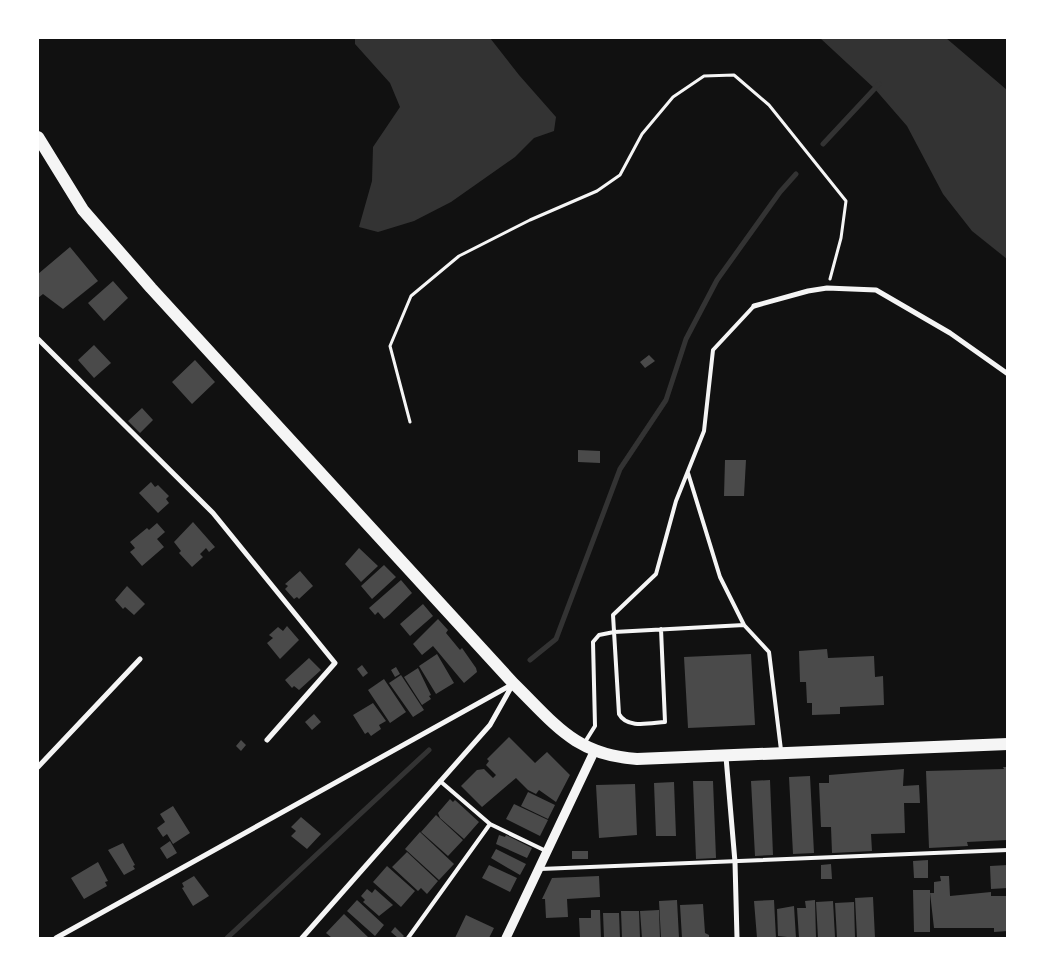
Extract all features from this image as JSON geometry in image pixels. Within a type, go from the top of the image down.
[{"type":"main road","points":[[38,137],[83,210],[158,295],[513,684],[562,731],[588,749],[616,758],[637,759],[1008,744]]},
{"type":"street","points":[[754,306],[808,291],[827,288],[876,290],[950,333],[1008,374]]},
{"type":"street","points":[[38,340],[213,513],[335,663],[267,740]]},
{"type":"street","points":[[38,768],[140,659]]},
{"type":"street","points":[[302,938],[490,725],[513,684]]},
{"type":"street","points":[[56,938],[513,684]]},
{"type":"street","points":[[506,938],[548,852],[588,749]]},
{"type":"street","points":[[726,756],[735,862],[737,938]]},
{"type":"lane","points":[[661,629],[665,722],[628,724],[622,720],[619,714],[613,615],[656,574],[676,501],[704,431],[713,350],[754,306]]},
{"type":"lane","points":[[688,473],[720,577],[744,625],[769,652],[781,754]]},
{"type":"lane","points":[[588,749],[595,726],[593,642],[599,635],[614,632],[744,625]]},
{"type":"lane","points":[[440,781],[490,824],[548,852]]},
{"type":"lane","points":[[408,938],[490,824]]},
{"type":"lane","points":[[540,869],[1008,850]]},
{"type":"path","points":[[410,422],[390,346],[411,296],[459,256],[530,220],[597,191],[620,175],[642,134],[673,97],[704,76],[734,75],[769,105],[846,201],[841,238],[827,288]]},
{"type":"shaded area","points":[[355,38],[490,38],[556,117],[554,131],[534,138],[515,157],[451,202],[414,221],[378,232],[359,227],[372,181],[373,147],[400,107],[390,83],[355,44]]},
{"type":"shaded area","points":[[820,38],[946,38],[1007,90],[1007,259],[972,231],[943,194],[907,126],[874,88]]},
{"type":"building","points":[[70,247],[98,281],[63,309],[43,294],[38,298],[38,274]]},
{"type":"building","points":[[113,281],[128,298],[104,321],[88,303]]},
{"type":"building","points":[[94,345],[111,363],[94,378],[78,360]]},
{"type":"building","points":[[649,355],[655,361],[645,368],[640,362]]},
{"type":"building","points":[[195,360],[215,382],[192,404],[172,382]]},
{"type":"building","points":[[142,408],[153,420],[140,433],[128,421]]},
{"type":"building","points":[[578,450],[600,451],[600,463],[578,462]]},
{"type":"building","points":[[725,460],[746,460],[744,496],[724,496]]},
{"type":"building","points":[[151,482],[155,487],[158,485],[169,496],[166,499],[169,503],[158,513],[139,493]]},
{"type":"building","points":[[193,522],[215,547],[209,552],[206,548],[200,554],[203,557],[192,567],[179,553],[181,551],[174,542]]},
{"type":"building","points":[[157,523],[165,532],[157,539],[164,547],[142,566],[130,552],[135,548],[130,542],[147,528],[149,530]]},
{"type":"building","points":[[359,548],[378,566],[361,582],[345,564]]},
{"type":"building","points":[[384,565],[396,577],[372,599],[361,586]]},
{"type":"building","points":[[300,571],[313,586],[299,599],[297,597],[294,599],[285,589],[288,586],[285,584]]},
{"type":"building","points":[[401,580],[412,593],[384,619],[378,612],[375,615],[369,608]]},
{"type":"building","points":[[127,586],[145,604],[134,615],[125,607],[123,609],[115,600]]},
{"type":"building","points":[[423,604],[433,616],[410,636],[400,624]]},
{"type":"building","points":[[438,619],[448,630],[446,633],[460,650],[462,648],[476,668],[477,672],[464,683],[433,646],[422,655],[413,644]]},
{"type":"building","points":[[287,626],[299,640],[280,659],[267,643],[273,638],[269,635],[278,627],[283,631]]},
{"type":"building","points":[[827,649],[828,658],[874,656],[875,677],[883,676],[884,705],[840,707],[840,714],[812,715],[812,703],[807,703],[806,682],[800,682],[799,651]]},
{"type":"building","points":[[437,654],[454,683],[436,694],[419,666]]},
{"type":"building","points":[[751,654],[755,725],[688,728],[684,657]]},
{"type":"building","points":[[309,658],[321,670],[299,690],[294,686],[292,688],[285,680]]},
{"type":"building","points":[[362,665],[368,673],[363,677],[357,669]]},
{"type":"building","points":[[396,667],[400,674],[395,677],[391,670]]},
{"type":"building","points":[[418,668],[431,695],[429,696],[431,699],[422,705],[404,677]]},
{"type":"building","points":[[401,675],[424,710],[413,717],[389,683]]},
{"type":"building","points":[[384,679],[406,712],[390,723],[368,690]]},
{"type":"building","points":[[373,703],[386,721],[379,725],[381,729],[371,736],[368,732],[365,734],[353,715]]},
{"type":"building","points":[[314,714],[321,722],[312,730],[305,722]]},
{"type":"building","points":[[509,737],[535,763],[547,752],[570,775],[556,802],[539,790],[536,794],[528,790],[516,778],[482,807],[461,786],[477,770],[484,769],[493,778],[496,775],[486,765],[489,761],[487,759]]},
{"type":"building","points":[[241,740],[246,745],[241,751],[236,746]]},
{"type":"building","points":[[1003,767],[1008,767],[1008,840],[967,842],[968,846],[929,848],[926,771],[1004,769]]},
{"type":"building","points":[[904,769],[903,786],[919,785],[920,803],[904,803],[905,833],[871,834],[872,851],[832,853],[831,827],[821,827],[819,783],[829,783],[829,775]]},
{"type":"building","points":[[810,776],[814,853],[793,854],[789,777]]},
{"type":"building","points":[[770,780],[773,855],[755,856],[751,781]]},
{"type":"building","points":[[693,781],[713,781],[716,858],[696,859]]},
{"type":"building","points":[[674,782],[676,836],[656,836],[654,783]]},
{"type":"building","points":[[635,784],[637,835],[599,838],[596,785]]},
{"type":"building","points":[[528,792],[555,805],[548,819],[521,806]]},
{"type":"building","points":[[450,799],[453,802],[455,800],[479,822],[464,839],[440,818],[438,813]]},
{"type":"building","points":[[514,804],[548,820],[540,836],[506,819]]},
{"type":"building","points":[[173,806],[190,833],[173,844],[167,834],[163,837],[157,828],[165,822],[160,814]]},
{"type":"building","points":[[436,815],[463,840],[448,856],[421,832]]},
{"type":"building","points":[[301,817],[321,834],[307,849],[291,836],[296,831],[291,827]]},
{"type":"building","points":[[420,832],[454,864],[439,880],[405,849]]},
{"type":"building","points":[[499,835],[505,837],[506,835],[532,848],[527,858],[496,844]]},
{"type":"building","points":[[170,841],[177,853],[167,859],[160,848]]},
{"type":"building","points":[[123,843],[135,865],[133,866],[135,869],[124,875],[108,850]]},
{"type":"building","points":[[496,849],[526,864],[520,875],[491,858]]},
{"type":"building","points":[[572,851],[588,851],[588,859],[572,859]]},
{"type":"building","points":[[407,852],[438,881],[427,894],[421,888],[418,891],[392,867]]},
{"type":"building","points":[[928,860],[928,878],[914,878],[913,861]]},
{"type":"building","points":[[98,862],[108,881],[105,882],[107,886],[84,899],[71,878]]},
{"type":"building","points":[[831,864],[832,879],[821,879],[821,865]]},
{"type":"building","points":[[489,865],[517,878],[510,892],[482,878]]},
{"type":"building","points":[[1008,865],[1008,888],[991,889],[990,866]]},
{"type":"building","points":[[387,866],[415,891],[401,907],[373,882]]},
{"type":"building","points":[[194,876],[209,896],[193,906],[182,888],[184,887],[182,883]]},
{"type":"building","points":[[599,876],[600,897],[567,899],[568,917],[546,918],[545,899],[542,899],[552,878]]},
{"type":"building","points":[[940,876],[949,876],[950,896],[991,892],[991,896],[1008,896],[1008,931],[994,932],[994,928],[934,928],[930,893],[934,893],[934,882],[941,881]]},
{"type":"building","points":[[367,889],[372,893],[375,889],[393,905],[379,916],[363,902],[365,900],[361,896]]},
{"type":"building","points":[[913,890],[930,890],[930,932],[914,932]]},
{"type":"building","points":[[873,897],[875,938],[857,938],[855,898]]},
{"type":"building","points":[[357,900],[384,925],[375,936],[347,911]]},
{"type":"building","points":[[677,900],[679,938],[661,938],[659,901]]},
{"type":"building","points":[[774,900],[776,938],[757,938],[754,901]]},
{"type":"building","points":[[815,900],[816,938],[799,938],[797,908],[806,908],[805,901]]},
{"type":"building","points":[[833,901],[835,937],[818,938],[816,902]]},
{"type":"building","points":[[854,902],[855,938],[837,938],[835,903]]},
{"type":"building","points":[[703,904],[705,933],[709,935],[709,938],[682,938],[680,905]]},
{"type":"building","points":[[794,906],[796,938],[778,936],[777,909]]},
{"type":"building","points":[[591,910],[600,910],[601,938],[580,938],[579,918],[591,918]]},
{"type":"building","points":[[659,910],[660,938],[642,938],[640,911]]},
{"type":"building","points":[[621,911],[639,911],[640,938],[622,938]]},
{"type":"building","points":[[603,913],[619,913],[620,938],[604,938]]},
{"type":"building","points":[[344,914],[369,938],[332,938],[326,933]]},
{"type":"building","points":[[466,915],[494,928],[489,938],[455,938]]},
{"type":"building","points":[[395,927],[404,936],[402,938],[398,938],[391,932]]},
{"type":"waterway","points":[[823,144],[879,84]]},
{"type":"waterway","points":[[530,660],[556,639],[620,469],[666,400],[686,339],[717,280],[780,192],[796,174]]},
{"type":"waterway","points":[[227,938],[429,750]]}]
